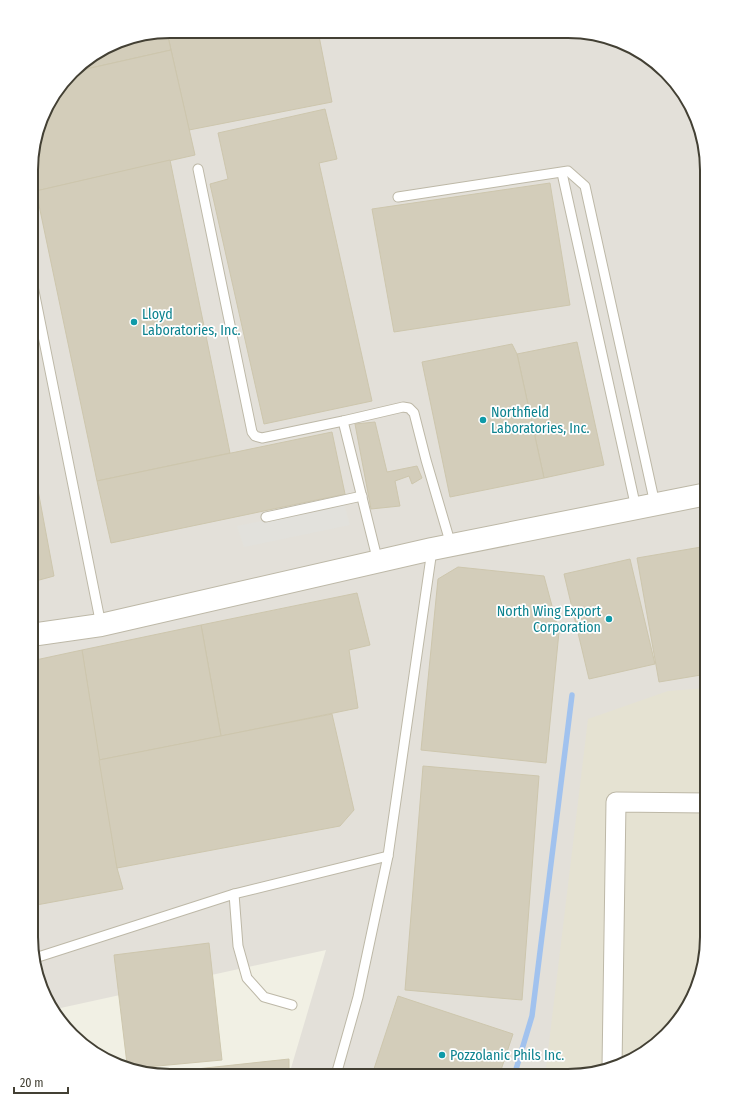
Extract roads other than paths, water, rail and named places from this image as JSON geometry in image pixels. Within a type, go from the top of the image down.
[{"type":"street","points":[[38,634],[101,625],[442,547],[700,495]]},
{"type":"street","points":[[612,1061],[616,802],[700,803]]},
{"type":"lane","points":[[198,169],[252,432],[255,436],[262,438],[403,407],[410,408],[414,413],[426,460],[442,547],[388,856],[358,997],[338,1069]]},
{"type":"lane","points":[[398,197],[568,172],[585,186],[646,506]]},
{"type":"lane","points":[[562,173],[646,506]]},
{"type":"lane","points":[[38,311],[101,625]]},
{"type":"lane","points":[[343,421],[378,562]]},
{"type":"lane","points":[[266,517],[362,496]]},
{"type":"lane","points":[[40,956],[234,894],[388,856]]},
{"type":"lane","points":[[234,894],[238,946],[247,978],[264,997],[292,1005]]},
{"type":"waterway","points":[[516,1069],[532,1016],[572,695]]},
{"type":"place","name":"Lloyd Laboratories, Inc.","points":[[134,322]]},
{"type":"place","name":"Northfield Laboratories, Inc.","points":[[483,420]]},
{"type":"place","name":"North Wing Export Corporation","points":[[609,619]]},
{"type":"place","name":"Pozzolanic Phils Inc.","points":[[442,1055]]}]
